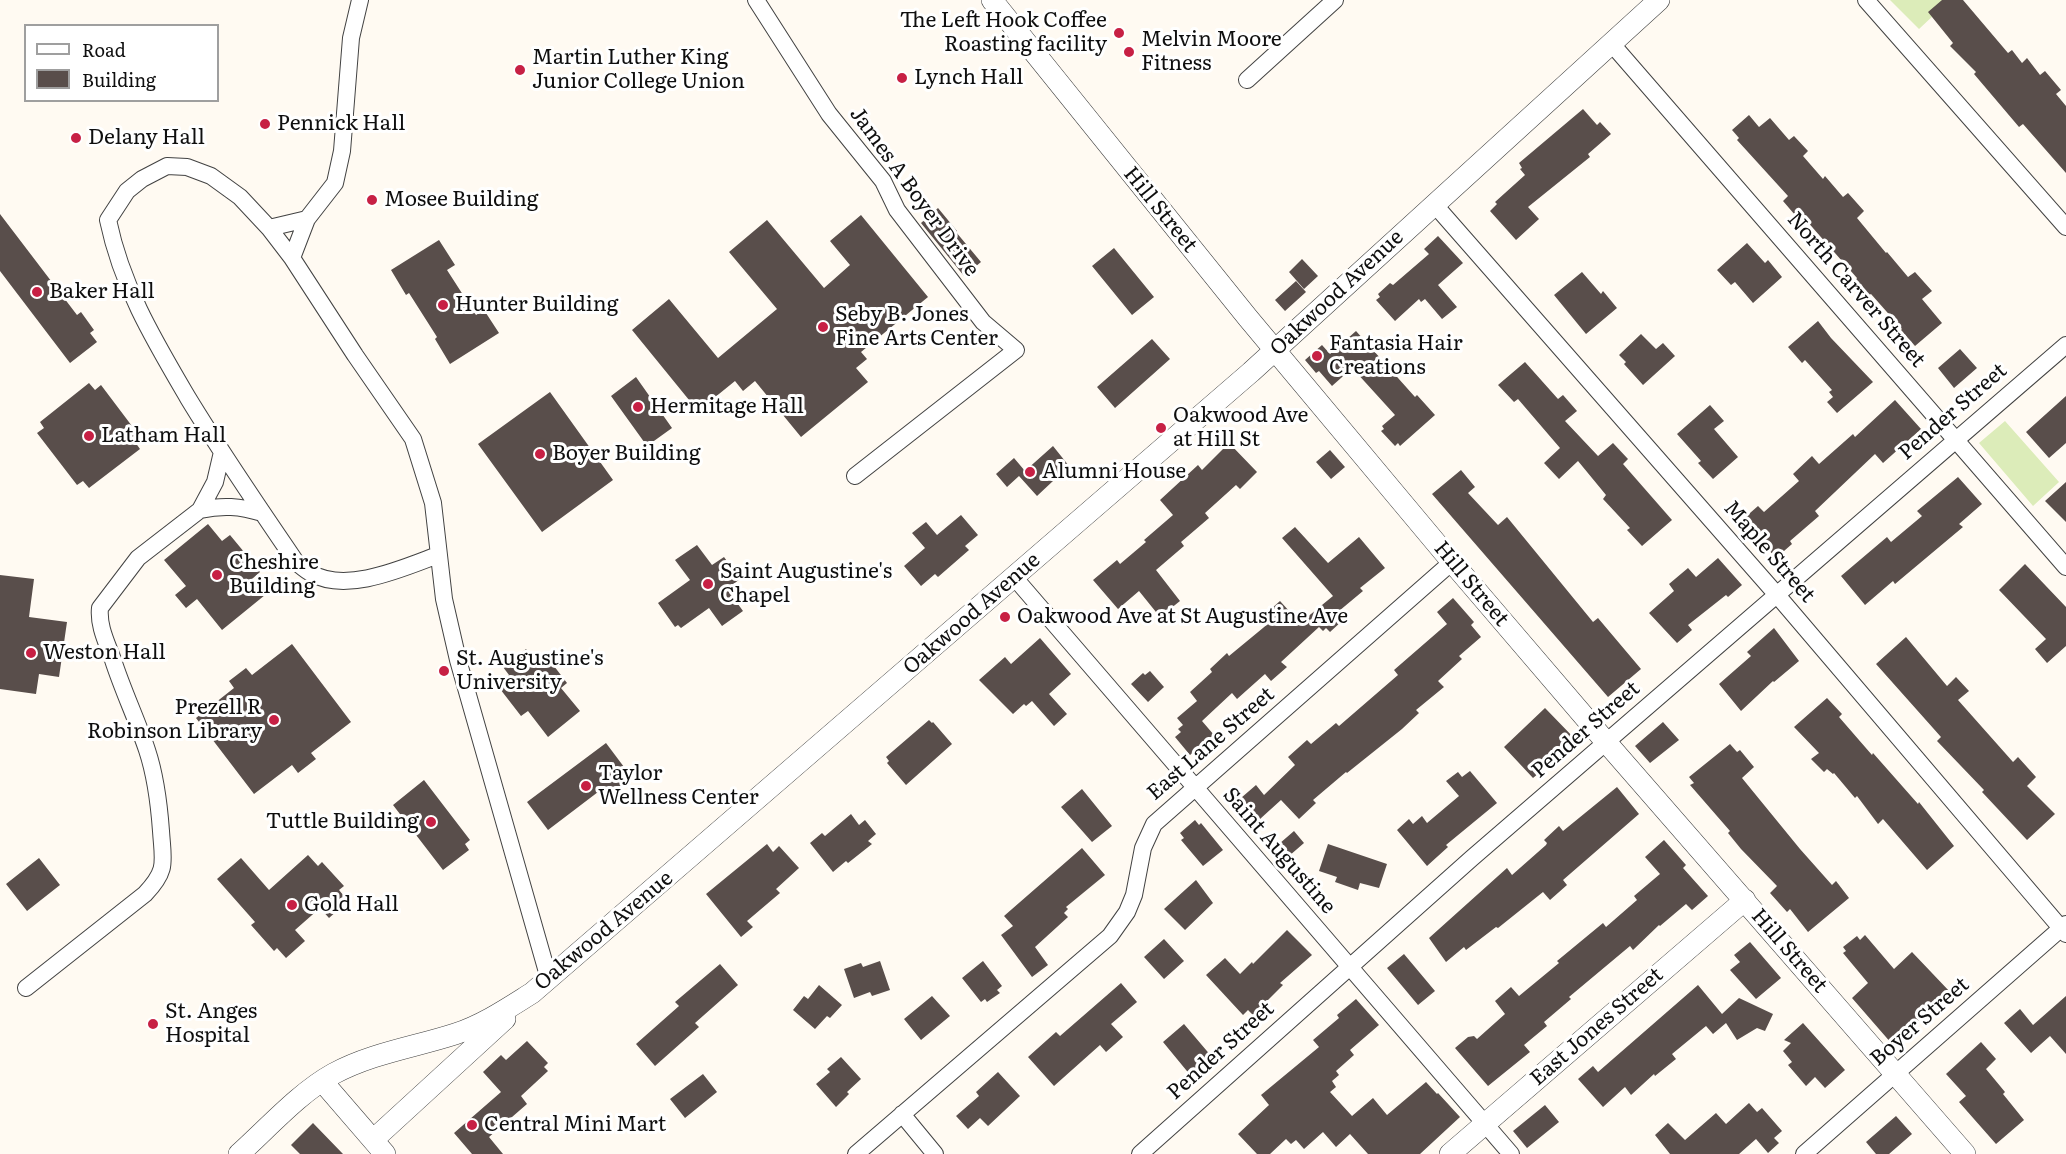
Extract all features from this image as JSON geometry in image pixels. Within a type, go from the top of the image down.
[{"type":"street","points":[[292,258],[307,219],[335,183],[342,151],[351,38],[360,0]]},
{"type":"street","name":"James A Boyer Drive","points":[[756,0],[829,114],[883,181],[897,210],[983,322],[1016,350],[855,476]]},
{"type":"street","name":"Hill Street","points":[[992,0],[1275,350],[1452,562],[1965,1154]]},
{"type":"street","points":[[1247,80],[1335,0]]},
{"type":"street","name":"Oakwood Avenue","points":[[239,1154],[333,1074],[368,1059],[457,1034],[495,1017],[532,993],[1275,350],[1659,0]]},
{"type":"street","points":[[1866,0],[2066,227]]},
{"type":"street","name":"North Carver Street","points":[[1611,43],[2066,567]]},
{"type":"street","points":[[438,555],[398,570],[344,581],[311,574],[296,562],[222,452],[138,312],[117,257],[108,220],[128,191],[142,179],[167,166],[187,167],[212,176],[240,197],[269,228],[292,258],[413,439],[433,503],[444,599],[458,660],[549,978]]},
{"type":"street","name":"Maple Street","points":[[1434,204],[2064,928]]},
{"type":"street","points":[[269,228],[307,219]]},
{"type":"street","name":"Pender Street","points":[[1140,1154],[1349,966],[2066,345]]},
{"type":"street","points":[[26,988],[145,894],[159,880],[163,864],[159,794],[148,752],[102,630],[100,608],[138,558],[200,510],[215,482],[222,452]]},
{"type":"street","points":[[200,510],[226,505],[244,507],[262,513]]},
{"type":"street","name":"East Lane Street","points":[[856,1154],[1110,936],[1127,912],[1134,895],[1143,848],[1154,825],[1452,562]]},
{"type":"street","name":"Saint Augustine","points":[[1014,577],[1511,1154]]},
{"type":"street","name":"East Jones Street","points":[[1450,1154],[1745,900]]},
{"type":"street","name":"Boyer Street","points":[[1804,1154],[2064,928]]},
{"type":"street","points":[[322,1082],[379,1147],[532,993]]},
{"type":"street","points":[[902,1114],[935,1154]]},
{"type":"green space","points":[[1890,0],[1950,0],[1919,29]]},
{"type":"green space","points":[[2005,421],[2059,482],[2033,506],[1979,443]]},
{"type":"building","points":[[1942,0],[1963,0],[2008,53],[2012,50],[2022,63],[2027,58],[2040,75],[2045,71],[2061,90],[2056,94],[2066,106],[2066,173],[2023,124],[2019,127],[1974,74],[1976,72],[1950,46],[1953,43],[1928,12]]},
{"type":"building","points":[[1583,109],[1597,125],[1600,122],[1611,134],[1588,154],[1590,157],[1528,207],[1539,219],[1516,240],[1490,211],[1497,204],[1495,202],[1525,175],[1519,163]]},
{"type":"building","points":[[1749,115],[1759,127],[1770,118],[1789,140],[1794,136],[1808,151],[1803,156],[1823,179],[1825,176],[1843,197],[1848,193],[1864,211],[1857,218],[1886,253],[1908,277],[1915,272],[1932,291],[1922,299],[1942,323],[1915,346],[1805,219],[1801,222],[1783,201],[1788,196],[1737,140],[1739,138],[1732,130]]},
{"type":"building","points":[[938,208],[981,262],[964,276],[921,223]]},
{"type":"building","name":"Baker Hall","points":[[0,214],[77,315],[81,312],[94,330],[90,333],[97,342],[70,363],[0,271]]},
{"type":"building","name":"Seby B. Jones Fine Arts Center","points":[[861,215],[928,297],[861,352],[867,359],[856,368],[868,382],[801,437],[755,381],[743,391],[735,381],[698,411],[632,330],[669,299],[718,358],[777,309],[729,252],[767,220],[824,288],[850,265],[830,241]]},
{"type":"building","points":[[1438,236],[1463,263],[1438,285],[1457,307],[1442,319],[1425,299],[1421,302],[1419,299],[1395,321],[1376,300],[1380,297],[1378,294],[1390,283],[1393,285],[1429,254],[1424,249]]},
{"type":"building","name":"Hunter Building","points":[[439,240],[455,265],[447,270],[476,315],[484,310],[499,333],[450,364],[435,339],[437,337],[409,293],[406,295],[391,270]]},
{"type":"building","points":[[1747,243],[1765,263],[1768,260],[1782,277],[1753,303],[1735,282],[1731,285],[1717,270]]},
{"type":"building","points":[[1114,248],[1154,297],[1132,315],[1092,266]]},
{"type":"building","points":[[1302,259],[1318,276],[1304,289],[1289,272]]},
{"type":"building","points":[[1582,272],[1601,294],[1603,291],[1617,308],[1586,334],[1554,295]]},
{"type":"building","points":[[1296,281],[1306,292],[1285,311],[1275,300]]},
{"type":"building","points":[[1818,321],[1873,382],[1837,413],[1827,402],[1833,397],[1829,392],[1832,390],[1805,360],[1802,363],[1788,347]]},
{"type":"building","points":[[1356,331],[1415,397],[1417,395],[1435,415],[1400,446],[1398,443],[1395,446],[1381,431],[1384,429],[1382,426],[1395,415],[1355,371],[1353,373],[1350,370],[1332,386],[1305,360],[1322,345],[1330,354]]},
{"type":"building","points":[[1641,334],[1656,349],[1663,343],[1675,356],[1643,385],[1619,355]]},
{"type":"building","points":[[1152,339],[1170,359],[1115,408],[1097,387]]},
{"type":"building","points":[[1960,349],[1977,368],[1954,388],[1938,368]]},
{"type":"building","points":[[1525,362],[1558,399],[1563,395],[1577,411],[1565,421],[1598,456],[1613,443],[1628,459],[1623,464],[1672,520],[1642,546],[1627,530],[1630,528],[1603,499],[1606,495],[1578,461],[1559,479],[1544,463],[1560,448],[1518,399],[1514,402],[1498,385]]},
{"type":"building","name":"Hermitage Hall","points":[[636,377],[672,428],[647,446],[611,396]]},
{"type":"building","name":"Latham Hall","points":[[89,383],[95,390],[101,385],[141,438],[135,442],[140,449],[89,488],[83,481],[77,485],[37,433],[44,428],[40,422]]},
{"type":"building","name":"Boyer Building","points":[[550,392],[613,480],[542,532],[478,444]]},
{"type":"building","points":[[2066,396],[2066,443],[2049,458],[2026,432]]},
{"type":"building","points":[[1895,400],[1921,429],[1883,463],[1875,454],[1815,511],[1819,516],[1790,541],[1792,544],[1776,558],[1742,520],[1758,506],[1764,512],[1799,481],[1793,474],[1812,456],[1819,464],[1853,434],[1855,437]]},
{"type":"building","points":[[1710,405],[1724,421],[1714,429],[1738,457],[1713,479],[1698,463],[1701,461],[1677,434]]},
{"type":"building","points":[[1229,443],[1257,472],[1240,489],[1236,485],[1205,513],[1209,518],[1181,542],[1184,546],[1156,570],[1180,601],[1160,617],[1139,591],[1118,609],[1093,580],[1117,560],[1120,564],[1173,515],[1160,500],[1198,465],[1202,470]]},
{"type":"building","name":"Alumni House","points":[[1053,446],[1069,466],[1037,496],[1019,476],[1007,487],[996,474],[1014,458],[1025,471]]},
{"type":"building","points":[[1330,450],[1345,467],[1331,479],[1316,462]]},
{"type":"building","points":[[1461,470],[1475,487],[1468,493],[1498,525],[1507,517],[1593,622],[1598,618],[1641,669],[1608,697],[1432,494]]},
{"type":"building","points":[[1958,477],[1982,504],[1959,524],[1963,527],[1895,584],[1893,581],[1865,605],[1841,576],[1887,537],[1891,542],[1922,516],[1917,511]]},
{"type":"building","points":[[2066,482],[2066,522],[2045,501]]},
{"type":"building","points":[[961,515],[978,535],[965,546],[969,550],[938,577],[935,574],[921,586],[904,566],[925,548],[912,533],[926,522],[937,535]]},
{"type":"building","name":"Cheshire Building","points":[[208,524],[222,541],[230,535],[254,564],[260,572],[252,579],[265,595],[222,630],[197,599],[186,608],[175,595],[186,586],[164,560]]},
{"type":"building","points":[[1295,527],[1328,563],[1359,537],[1385,568],[1360,588],[1363,591],[1339,611],[1343,616],[1339,618],[1342,621],[1330,632],[1326,628],[1323,631],[1319,627],[1281,662],[1287,667],[1271,681],[1265,674],[1237,699],[1232,693],[1202,721],[1214,735],[1190,755],[1175,737],[1181,732],[1178,729],[1183,725],[1177,718],[1197,701],[1190,692],[1212,672],[1210,669],[1227,653],[1229,656],[1269,623],[1263,616],[1280,601],[1300,623],[1333,596],[1282,538]]},
{"type":"building","name":"Saint Augustine's Chapel","points":[[697,545],[712,565],[724,557],[740,579],[727,589],[743,611],[722,626],[709,608],[681,628],[678,625],[675,627],[658,603],[690,580],[675,560]]},
{"type":"building","points":[[1718,558],[1742,585],[1688,625],[1692,630],[1677,643],[1649,613],[1674,591],[1669,584],[1688,568],[1696,577]]},
{"type":"building","points":[[2025,564],[2066,607],[2066,646],[2047,663],[2035,649],[2046,639],[1999,590]]},
{"type":"building","name":"Weston Hall","points":[[0,575],[34,579],[29,617],[67,622],[59,677],[39,674],[36,694],[0,689]]},
{"type":"building","points":[[1453,598],[1474,622],[1471,625],[1481,637],[1459,656],[1462,659],[1438,681],[1444,687],[1416,710],[1419,713],[1402,729],[1313,800],[1316,803],[1299,819],[1281,800],[1260,819],[1241,798],[1256,785],[1264,795],[1295,765],[1288,757],[1307,740],[1311,744],[1336,723],[1339,726],[1398,675],[1394,670],[1447,624],[1437,612]]},
{"type":"building","points":[[1774,628],[1799,661],[1773,681],[1741,711],[1719,684],[1751,656],[1747,652]]},
{"type":"building","points":[[1906,637],[1947,686],[1956,677],[1969,691],[1958,700],[2013,762],[2018,757],[2036,777],[2027,786],[2055,814],[2027,840],[1982,792],[1984,790],[1937,741],[1941,737],[1876,664]]},
{"type":"building","points":[[1040,638],[1071,674],[1049,694],[1067,714],[1054,726],[1032,701],[1026,706],[1024,704],[1013,714],[979,680],[1005,657],[1011,664]]},
{"type":"building","name":"Prezell R Robinson Library","points":[[292,644],[351,722],[311,753],[316,759],[298,773],[292,765],[254,794],[196,718],[234,688],[229,681],[246,668],[252,675]]},
{"type":"building","points":[[526,649],[535,660],[544,653],[567,683],[561,688],[580,711],[548,737],[528,711],[521,716],[497,685],[509,675],[503,667]]},
{"type":"building","points":[[1150,671],[1164,687],[1148,702],[1131,684],[1143,673],[1145,675]]},
{"type":"building","points":[[1827,698],[1842,714],[1839,717],[1918,804],[1919,802],[1954,846],[1927,870],[1883,819],[1878,824],[1857,796],[1855,798],[1834,773],[1827,769],[1824,772],[1811,759],[1819,753],[1794,727]]},
{"type":"building","points":[[1545,708],[1577,741],[1533,778],[1504,747]]},
{"type":"building","points":[[929,720],[952,744],[906,785],[887,763],[889,761],[886,757]]},
{"type":"building","points":[[1663,722],[1679,740],[1650,763],[1635,746]]},
{"type":"building","name":"Taylor Wellness Center","points":[[606,743],[633,779],[604,801],[598,792],[548,830],[527,802]]},
{"type":"building","points":[[1730,744],[1737,752],[1740,750],[1754,767],[1742,778],[1832,885],[1836,881],[1849,898],[1808,932],[1790,909],[1787,912],[1770,893],[1777,886],[1741,849],[1728,833],[1730,831],[1690,785],[1694,783],[1689,777]]},
{"type":"building","points":[[1470,771],[1497,803],[1446,845],[1448,847],[1427,866],[1397,830],[1409,819],[1413,824],[1422,816],[1427,823],[1459,796],[1446,781],[1458,772],[1462,777]]},
{"type":"building","name":"Tuttle Building","points":[[424,780],[470,840],[465,844],[469,850],[443,870],[393,805]]},
{"type":"building","points":[[1617,787],[1639,814],[1563,880],[1567,885],[1550,900],[1543,892],[1498,928],[1496,927],[1466,950],[1464,947],[1446,962],[1429,938],[1507,868],[1512,875],[1546,845],[1544,840],[1559,826],[1563,831]]},
{"type":"building","points":[[1082,789],[1112,826],[1092,842],[1061,807]]},
{"type":"building","points":[[851,814],[859,825],[865,820],[876,834],[868,841],[872,844],[833,872],[810,843],[822,833],[825,836]]},
{"type":"building","points":[[1195,820],[1199,825],[1201,823],[1223,850],[1203,866],[1181,840],[1184,838],[1180,833]]},
{"type":"building","points":[[1294,831],[1304,843],[1289,856],[1279,844]]},
{"type":"building","points":[[1664,840],[1686,865],[1683,868],[1708,896],[1692,910],[1686,904],[1659,925],[1633,950],[1630,946],[1569,997],[1571,999],[1544,1022],[1547,1026],[1524,1045],[1530,1052],[1488,1086],[1455,1048],[1468,1037],[1474,1036],[1477,1039],[1505,1014],[1495,1001],[1511,987],[1519,996],[1603,923],[1606,927],[1637,900],[1634,896],[1660,874],[1645,857]]},
{"type":"building","points":[[767,844],[773,852],[779,846],[799,868],[776,889],[780,893],[747,921],[753,927],[741,937],[706,894]]},
{"type":"building","points":[[1328,844],[1387,864],[1379,888],[1360,883],[1358,890],[1335,882],[1337,877],[1319,871]]},
{"type":"building","points":[[1082,848],[1105,875],[1066,907],[1068,909],[1064,913],[1068,917],[1035,947],[1048,965],[1032,977],[1001,935],[1013,926],[1004,916]]},
{"type":"building","name":"Gold Hall","points":[[308,855],[318,866],[322,862],[344,886],[339,890],[348,901],[329,918],[320,908],[295,930],[305,941],[286,958],[277,948],[274,951],[251,925],[255,922],[217,879],[241,858],[269,890]]},
{"type":"building","points":[[39,858],[60,885],[27,911],[6,884]]},
{"type":"building","points":[[1196,880],[1213,903],[1185,930],[1164,909]]},
{"type":"building","points":[[1287,930],[1312,955],[1280,983],[1283,985],[1253,1015],[1248,1010],[1243,1015],[1206,975],[1225,958],[1240,974]]},
{"type":"building","points":[[1865,935],[1894,969],[1912,952],[1951,993],[1892,1044],[1852,998],[1868,983],[1843,953],[1846,951],[1843,947],[1857,936],[1860,940]]},
{"type":"building","points":[[1164,939],[1184,961],[1164,979],[1144,957]]},
{"type":"building","points":[[1750,942],[1781,978],[1756,999],[1730,970],[1740,962],[1734,955]]},
{"type":"building","points":[[1404,954],[1435,991],[1418,1005],[1387,968]]},
{"type":"building","points":[[880,961],[890,990],[872,996],[870,992],[854,998],[844,969],[861,963],[863,967]]},
{"type":"building","points":[[983,961],[1002,986],[997,990],[1000,993],[987,1002],[985,999],[981,1002],[962,978]]},
{"type":"building","points":[[720,964],[738,985],[695,1023],[699,1027],[655,1066],[636,1044],[679,1006],[675,1002]]},
{"type":"building","points":[[1121,983],[1137,1002],[1111,1024],[1123,1037],[1106,1052],[1100,1045],[1054,1086],[1028,1057],[1056,1032],[1060,1036]]},
{"type":"building","points":[[819,985],[842,1005],[815,1029],[793,1010],[804,996],[808,999]]},
{"type":"building","points":[[1698,985],[1722,1014],[1739,998],[1773,1014],[1765,1031],[1757,1028],[1737,1040],[1726,1023],[1713,1034],[1706,1026],[1672,1054],[1676,1059],[1655,1076],[1654,1074],[1631,1095],[1625,1087],[1603,1107],[1578,1079],[1593,1066],[1598,1072]]},
{"type":"building","points":[[932,996],[950,1016],[921,1040],[904,1019]]},
{"type":"building","points":[[2066,996],[2066,1054],[2050,1036],[2031,1053],[2004,1023],[2020,1009],[2033,1025]]},
{"type":"building","points":[[1356,999],[1379,1025],[1350,1050],[1354,1055],[1336,1071],[1339,1075],[1332,1081],[1336,1087],[1330,1092],[1352,1116],[1373,1098],[1387,1115],[1426,1082],[1460,1117],[1420,1154],[1368,1154],[1350,1134],[1336,1147],[1323,1132],[1304,1149],[1296,1140],[1291,1144],[1286,1139],[1270,1154],[1257,1154],[1238,1134],[1269,1105],[1261,1095],[1319,1047],[1313,1040],[1339,1018],[1337,1015]]},
{"type":"building","points":[[1803,1023],[1845,1070],[1825,1088],[1815,1077],[1806,1086],[1788,1065],[1792,1062],[1783,1051],[1791,1043],[1784,1040]]},
{"type":"building","points":[[1184,1024],[1212,1057],[1191,1076],[1163,1042]]},
{"type":"building","points":[[527,1041],[548,1063],[544,1067],[548,1071],[521,1096],[527,1104],[489,1137],[503,1154],[472,1154],[454,1133],[501,1092],[483,1072],[501,1055],[506,1060]]},
{"type":"building","points":[[1981,1042],[1996,1059],[1986,1069],[2024,1120],[1996,1144],[1959,1102],[1966,1096],[1946,1074]]},
{"type":"building","points":[[841,1057],[861,1079],[836,1107],[816,1084],[830,1072],[827,1069]]},
{"type":"building","points":[[998,1072],[1020,1096],[988,1126],[980,1118],[968,1129],[956,1116],[979,1096],[976,1092]]},
{"type":"building","points":[[703,1074],[717,1092],[685,1118],[670,1099]]},
{"type":"building","points":[[1749,1103],[1757,1112],[1762,1108],[1782,1131],[1774,1138],[1779,1143],[1768,1153],[1756,1139],[1739,1154],[1670,1154],[1655,1135],[1668,1123],[1685,1140],[1716,1113],[1726,1124]]},
{"type":"building","points":[[1545,1105],[1559,1122],[1527,1148],[1513,1131]]},
{"type":"building","points":[[1896,1116],[1912,1134],[1889,1154],[1876,1154],[1866,1142]]},
{"type":"building","points":[[313,1123],[343,1154],[300,1154],[291,1145]]},
{"type":"place","name":"The Left Hook Coffee Roasting facility","points":[[1119,33]]},
{"type":"place","name":"Melvin Moore Fitness","points":[[1129,52]]},
{"type":"place","name":"Martin Luther King Junior College Union","points":[[520,70]]},
{"type":"place","name":"Lynch Hall","points":[[902,78]]},
{"type":"place","name":"Pennick Hall","points":[[265,124]]},
{"type":"place","name":"Delany Hall","points":[[76,138]]},
{"type":"place","name":"Mosee Building","points":[[372,200]]},
{"type":"place","name":"Baker Hall","points":[[37,292]]},
{"type":"place","name":"Hunter Building","points":[[443,305]]},
{"type":"place","name":"Seby B. Jones Fine Arts Center","points":[[823,327]]},
{"type":"place","name":"Fantasia Hair Creations","points":[[1317,356]]},
{"type":"place","name":"Hermitage Hall","points":[[638,407]]},
{"type":"place","name":"Oakwood Ave at Hill St","points":[[1161,428]]},
{"type":"place","name":"Latham Hall","points":[[89,436]]},
{"type":"place","name":"Boyer Building","points":[[540,454]]},
{"type":"place","name":"Alumni House","points":[[1030,472]]},
{"type":"place","name":"Cheshire Building","points":[[217,575]]},
{"type":"place","name":"Saint Augustine's Chapel","points":[[708,584]]},
{"type":"place","name":"Oakwood Ave at St Augustine Ave","points":[[1005,617]]},
{"type":"place","name":"Weston Hall","points":[[31,653]]},
{"type":"place","name":"St. Augustine's University","points":[[444,671]]},
{"type":"place","name":"Prezell R Robinson Library","points":[[274,720]]},
{"type":"place","name":"Taylor Wellness Center","points":[[586,786]]},
{"type":"place","name":"Tuttle Building","points":[[431,822]]},
{"type":"place","name":"Gold Hall","points":[[292,905]]},
{"type":"place","name":"St. Anges Hospital","points":[[153,1024]]},
{"type":"place","name":"Central Mini Mart","points":[[472,1125]]}]
